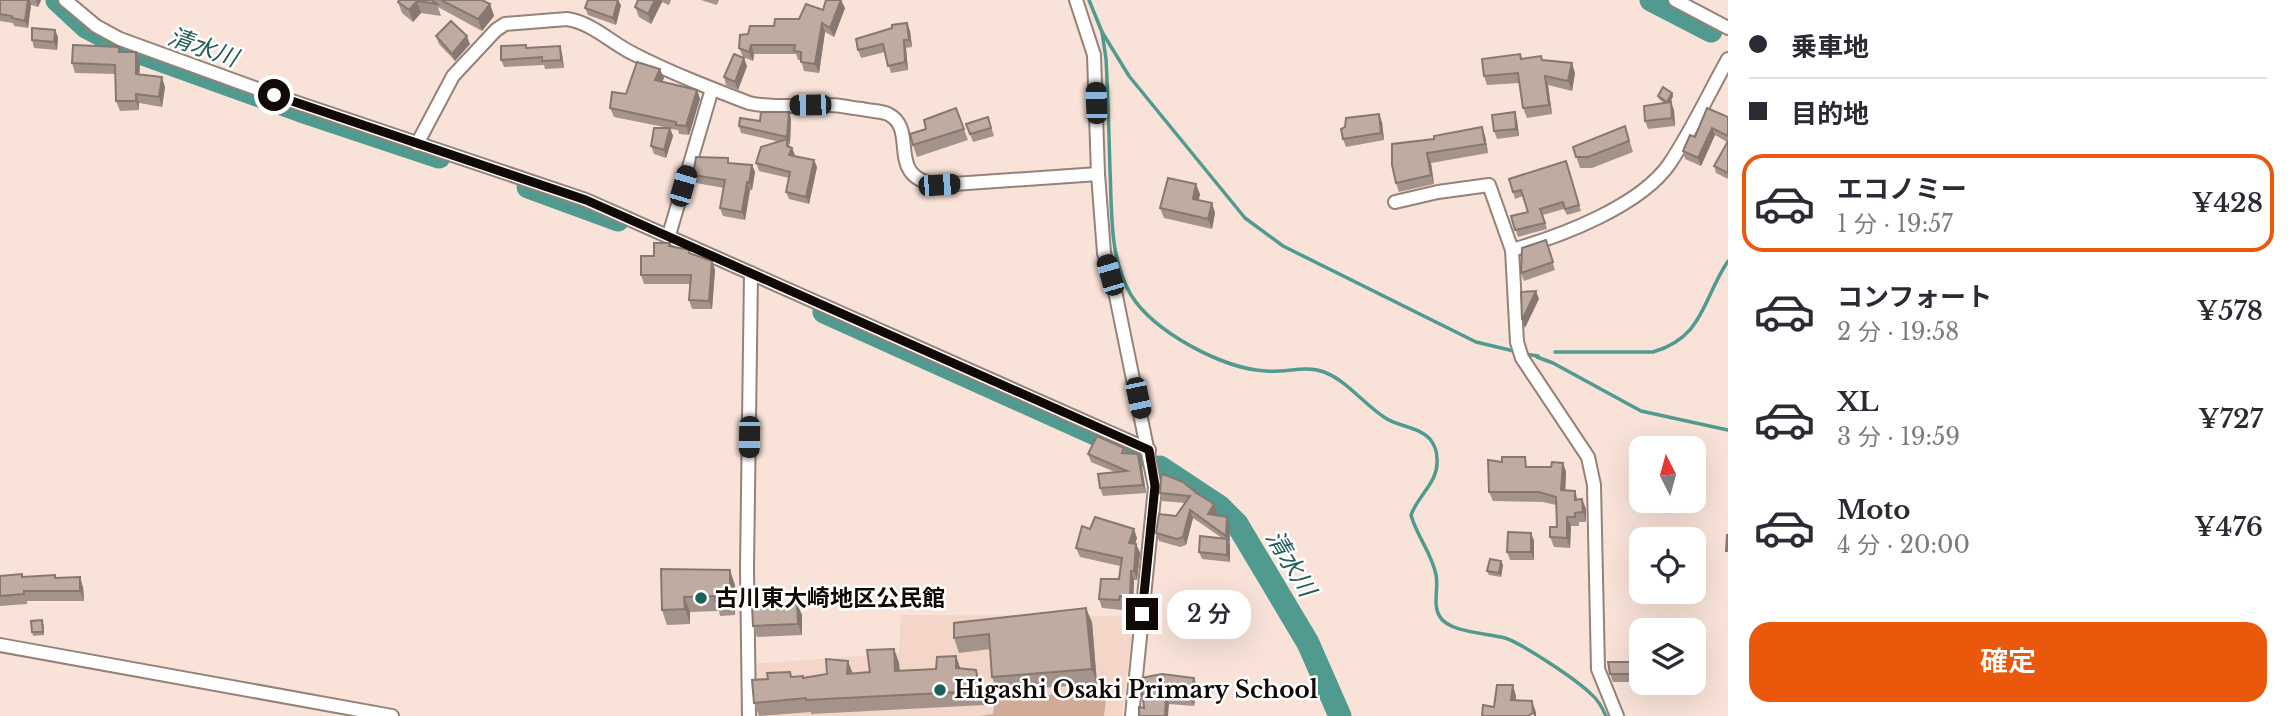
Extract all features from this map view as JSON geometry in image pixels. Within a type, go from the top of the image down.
[{"type":"street","points":[[65,0],[96,26],[120,39],[417,144],[586,200],[1149,450]]},
{"type":"street","points":[[1076,0],[1094,55],[1104,253],[1116,296],[1155,486],[1132,716]]},
{"type":"street","points":[[1675,0],[1728,28]]},
{"type":"street","points":[[417,144],[453,76],[496,30],[505,24],[567,19],[576,20],[631,53],[712,89],[765,106],[832,105],[886,113],[899,125],[908,170],[925,183],[939,185],[1098,174]]},
{"type":"street","points":[[1512,250],[1551,239],[1632,200],[1651,184],[1670,164],[1728,59]]},
{"type":"street","points":[[669,235],[712,89]]},
{"type":"street","points":[[1395,202],[1438,192],[1489,185],[1512,250],[1520,353],[1588,457],[1592,468],[1598,669],[1616,716]]},
{"type":"street","points":[[750,716],[747,568],[751,273]]},
{"type":"street","points":[[0,645],[392,716]]},
{"type":"shaded area","name":"Higashi Osaki Primary School","points":[[901,615],[1134,616],[1122,716],[756,716],[752,664],[899,653]]},
{"type":"shaded area","points":[[1107,691],[1104,716],[979,716],[993,714],[995,698]]},
{"type":"building","points":[[0,0],[28,0],[25,21],[0,14]]},
{"type":"building","points":[[432,0],[437,4],[417,1],[409,10],[398,2]]},
{"type":"building","points":[[441,0],[482,0],[490,4],[478,19]]},
{"type":"building","points":[[588,0],[618,0],[613,18],[585,8]]},
{"type":"building","points":[[638,0],[655,0],[648,14],[635,7]]},
{"type":"building","points":[[826,0],[841,0],[830,28],[822,23],[815,64],[801,62],[801,52],[794,51],[795,45],[751,45],[749,52],[739,48],[740,35],[748,34],[750,26],[774,26],[775,19],[799,19],[806,4],[823,10]]},
{"type":"building","points":[[451,21],[467,36],[452,54],[436,36]]},
{"type":"building","points":[[907,23],[909,40],[904,40],[905,62],[888,66],[883,44],[858,50],[856,39],[892,28],[892,25]]},
{"type":"building","points":[[32,28],[55,30],[54,42],[32,40]]},
{"type":"building","points":[[73,45],[119,47],[119,52],[136,52],[136,74],[162,77],[159,97],[136,94],[136,101],[116,101],[115,65],[72,63]]},
{"type":"building","points":[[526,45],[526,48],[560,46],[561,60],[542,61],[542,57],[501,60],[501,46]]},
{"type":"building","points":[[734,54],[744,58],[735,82],[724,77]]},
{"type":"building","points":[[1520,54],[1521,59],[1541,56],[1542,60],[1572,63],[1568,81],[1545,76],[1549,105],[1523,108],[1518,73],[1484,76],[1482,59]]},
{"type":"building","points":[[637,62],[660,69],[655,80],[697,90],[686,126],[610,108],[612,92],[626,94]]},
{"type":"building","points":[[1663,87],[1672,93],[1667,102],[1658,96]]},
{"type":"building","points":[[1671,102],[1672,118],[1645,121],[1644,106]]},
{"type":"building","points":[[956,108],[964,129],[913,145],[910,134],[926,129],[924,120]]},
{"type":"building","points":[[1707,108],[1728,117],[1728,136],[1712,128],[1698,158],[1683,151],[1690,135],[1695,137]]},
{"type":"building","points":[[761,112],[789,112],[787,137],[739,126],[740,118],[760,121]]},
{"type":"building","points":[[1515,112],[1516,129],[1494,131],[1492,115]]},
{"type":"building","points":[[1379,114],[1381,133],[1343,139],[1341,129],[1345,127],[1346,118]]},
{"type":"building","points":[[988,117],[991,128],[970,134],[966,124]]},
{"type":"building","points":[[1625,126],[1629,141],[1588,157],[1576,157],[1573,147]]},
{"type":"building","points":[[1482,127],[1485,144],[1427,153],[1431,175],[1396,183],[1392,165],[1392,144],[1434,139],[1434,136]]},
{"type":"building","points":[[654,128],[670,128],[664,150],[651,146]]},
{"type":"building","points":[[787,139],[787,146],[792,148],[789,155],[814,160],[806,197],[786,192],[790,172],[756,163],[761,147]]},
{"type":"building","points":[[1728,141],[1728,173],[1714,166]]},
{"type":"building","points":[[696,157],[728,158],[728,163],[752,165],[742,212],[720,208],[725,180],[693,175]]},
{"type":"building","points":[[1566,161],[1579,205],[1565,209],[1563,202],[1540,209],[1545,223],[1515,230],[1511,216],[1528,212],[1521,190],[1513,192],[1509,179]]},
{"type":"building","points":[[1168,178],[1196,184],[1193,199],[1212,203],[1208,219],[1160,208]]},
{"type":"building","points":[[1546,240],[1553,262],[1521,273],[1522,248]]},
{"type":"building","points":[[654,243],[670,243],[669,246],[690,250],[689,253],[712,261],[709,301],[689,300],[691,275],[641,275],[641,256],[654,256]]},
{"type":"building","points":[[1536,291],[1522,320],[1521,292]]},
{"type":"building","points":[[1097,436],[1124,448],[1122,453],[1138,454],[1143,485],[1100,488],[1098,474],[1127,471],[1088,454]]},
{"type":"building","points":[[1502,457],[1525,457],[1526,467],[1551,467],[1552,462],[1563,463],[1561,490],[1575,491],[1575,500],[1582,499],[1583,512],[1575,513],[1575,517],[1567,517],[1567,538],[1550,537],[1550,527],[1557,527],[1556,497],[1539,492],[1489,492],[1488,460],[1502,462]]},
{"type":"building","points":[[1163,474],[1183,482],[1194,491],[1196,489],[1195,492],[1214,504],[1208,514],[1227,517],[1226,536],[1190,510],[1183,537],[1177,539],[1156,533],[1159,514],[1176,516],[1190,496],[1160,493]]},
{"type":"building","points":[[1095,517],[1134,529],[1129,543],[1136,544],[1130,597],[1120,596],[1119,600],[1099,599],[1101,579],[1119,579],[1122,558],[1076,548],[1082,526],[1090,529]]},
{"type":"building","points":[[1508,532],[1531,533],[1531,552],[1507,552]]},
{"type":"building","points":[[1200,536],[1227,539],[1227,555],[1199,552]]},
{"type":"building","points":[[1490,559],[1501,561],[1499,573],[1487,571]]},
{"type":"building","points":[[661,569],[730,570],[730,600],[715,601],[715,596],[684,597],[685,609],[662,610]]},
{"type":"building","points":[[22,574],[22,577],[80,577],[80,591],[24,591],[24,594],[0,596],[0,576]]},
{"type":"building","points":[[797,604],[798,624],[753,626],[752,606]]},
{"type":"building","points":[[1086,608],[1092,669],[992,677],[989,634],[954,638],[954,623]]},
{"type":"building","points":[[42,620],[43,632],[32,632],[31,621]]},
{"type":"building","points":[[894,649],[895,671],[936,669],[937,657],[956,656],[956,668],[976,670],[980,691],[806,698],[754,703],[752,680],[768,679],[767,673],[790,672],[791,677],[803,678],[827,674],[826,659],[848,661],[847,674],[870,672],[867,650]]},
{"type":"building","points":[[1608,662],[1629,662],[1629,674],[1610,674]]},
{"type":"building","points":[[1162,674],[1194,678],[1191,699],[1166,696],[1165,716],[1139,716],[1139,707],[1144,708],[1141,678]]},
{"type":"building","points":[[1497,685],[1513,685],[1511,700],[1532,701],[1533,713],[1528,716],[1482,716],[1483,705],[1494,707]]},
{"type":"waterway","name":"清水川","points":[[57,0],[86,27],[126,48],[439,157]]},
{"type":"waterway","points":[[1089,0],[1102,32],[1129,76],[1245,218],[1283,246],[1476,342],[1518,352]]},
{"type":"waterway","name":"清水川","points":[[1651,0],[1711,31]]},
{"type":"waterway","points":[[1102,32],[1106,59],[1113,234],[1119,265],[1131,295],[1142,309],[1172,335],[1210,356],[1249,369],[1310,369],[1324,372],[1341,381],[1387,419],[1426,435],[1435,448],[1437,467],[1411,515],[1434,567],[1437,580],[1436,607],[1440,617],[1452,626],[1470,632],[1505,638],[1536,655],[1584,688],[1602,707],[1606,716]]},
{"type":"waterway","name":"清水川","points":[[528,187],[618,220]]},
{"type":"waterway","points":[[1555,352],[1653,352],[1670,345],[1683,337],[1700,316],[1728,261]]},
{"type":"waterway","name":"清水川","points":[[824,312],[1144,456]]},
{"type":"waterway","points":[[1525,354],[1538,356]]},
{"type":"waterway","points":[[1537,357],[1641,411],[1728,430]]},
{"type":"waterway","name":"清水川","points":[[1160,467],[1219,506],[1237,524],[1308,643],[1340,716]]},
{"type":"place","name":"古川東大崎地区公民館","points":[[701,598]]},
{"type":"place","name":"Higashi Osaki Primary School","points":[[940,690]]},
{"type":"route","points":[[274,95],[586,200],[1149,450],[1155,486],[1142,614]]}]
